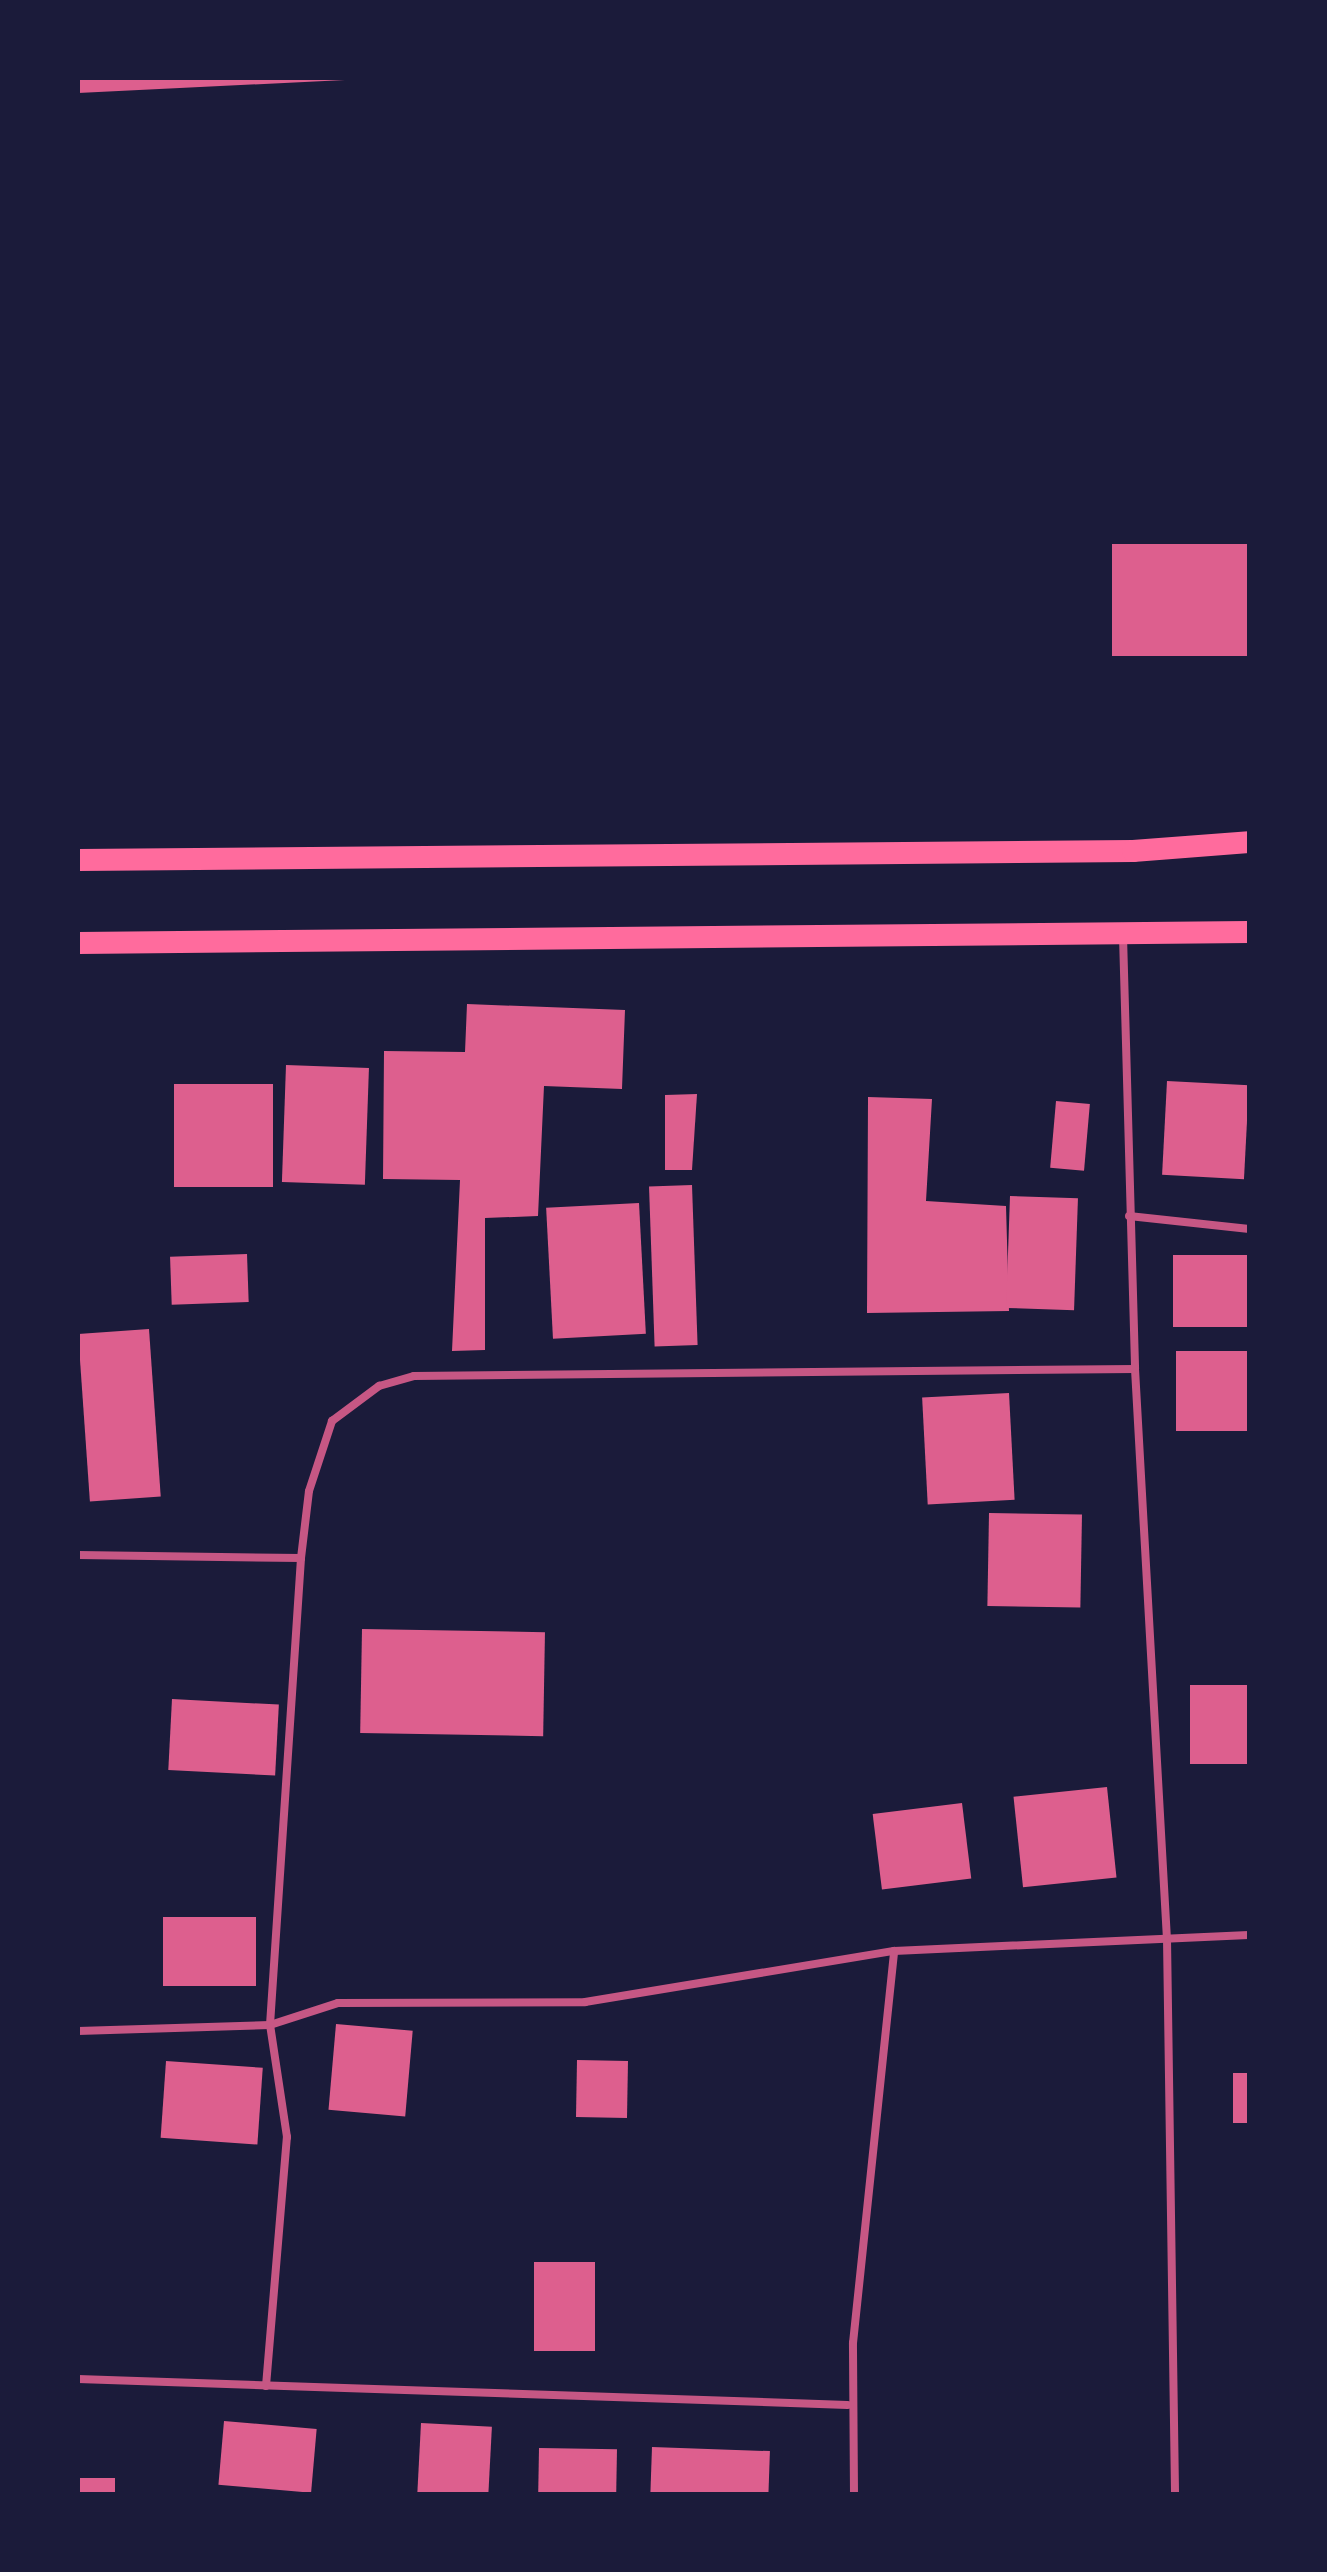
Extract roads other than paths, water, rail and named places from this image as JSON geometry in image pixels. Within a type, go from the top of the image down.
[{"type":"highway","points":[[78,860],[1133,851],[1249,842]]},
{"type":"highway","points":[[78,943],[1122,930],[1249,932]]},
{"type":"street","points":[[1122,930],[1135,1369],[1167,1939],[1175,2494]]},
{"type":"street","points":[[1129,1216],[1249,1229]]},
{"type":"street","points":[[266,2386],[287,2137],[270,2025],[301,1558],[315,1463],[332,1421],[379,1386],[414,1376],[1135,1369]]},
{"type":"street","points":[[78,1555],[301,1558]]},
{"type":"street","points":[[78,2031],[270,2025],[338,2003],[585,2002],[894,1951],[1249,1935]]},
{"type":"street","points":[[854,2494],[848,2405],[894,1951]]},
{"type":"street","points":[[78,2379],[848,2405]]}]
